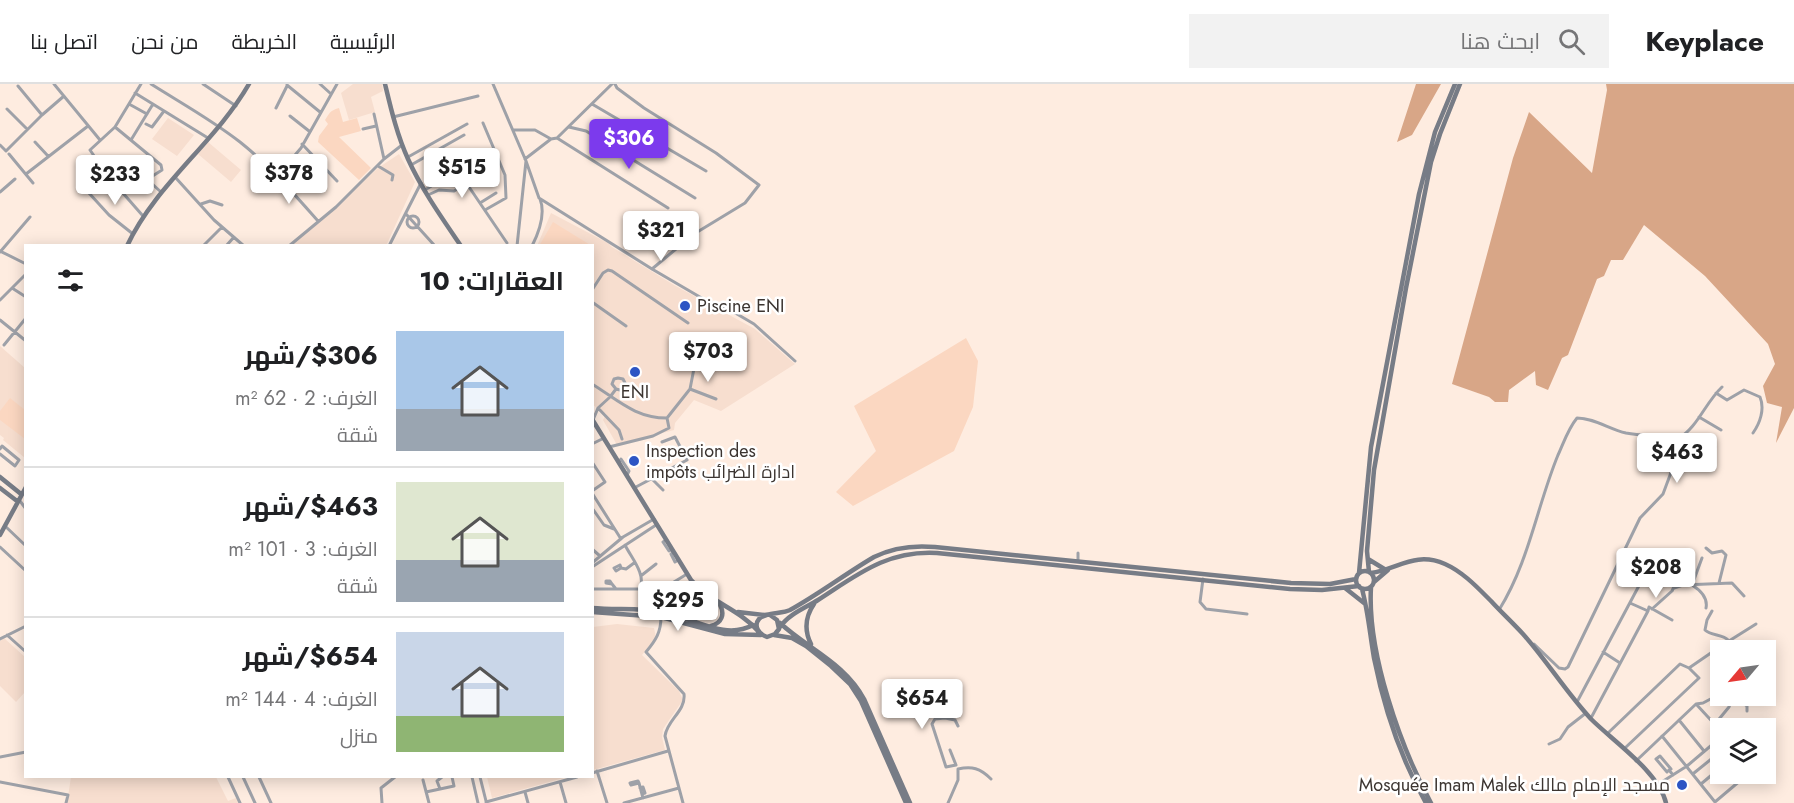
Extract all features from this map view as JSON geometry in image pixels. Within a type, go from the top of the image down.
[{"type":"main road","points":[[128,244],[143,216],[161,192],[236,105],[249,84]]},
{"type":"main road","points":[[385,84],[407,158],[460,244]]},
{"type":"main road","points":[[1356,579],[1359,573],[1371,447],[1419,194],[1436,132],[1455,84]]},
{"type":"main road","points":[[1431,803],[1407,751],[1386,689],[1372,619],[1372,585],[1367,558],[1371,491],[1377,447],[1410,267],[1431,162],[1460,84]]},
{"type":"main road","points":[[594,421],[687,573],[700,589],[718,603],[755,623],[758,631],[764,636]]},
{"type":"main road","points":[[0,477],[22,494]]},
{"type":"main road","points":[[0,488],[22,494]]},
{"type":"main road","points":[[0,535],[22,494]]},
{"type":"main road","points":[[735,611],[767,615],[788,611],[874,557],[904,547],[927,546],[1291,583],[1330,584],[1356,579]]},
{"type":"main road","points":[[774,635],[779,624],[787,618],[882,561],[908,553],[924,552],[1290,589],[1360,588],[1372,585],[1388,569]]},
{"type":"main road","points":[[1367,558],[1388,569]]},
{"type":"main road","points":[[1359,573],[1388,569],[1415,559],[1431,560],[1444,563],[1472,582],[1523,634],[1586,713],[1636,761],[1657,785],[1666,803]]},
{"type":"main road","points":[[1356,579],[1365,605],[1387,708],[1408,766],[1426,803]]},
{"type":"main road","points":[[1345,588],[1365,605]]},
{"type":"main road","points":[[813,646],[807,635],[806,624],[816,601]]},
{"type":"main road","points":[[711,626],[717,624],[723,615],[718,603]]},
{"type":"main road","points":[[594,610],[662,612],[733,631],[744,629],[767,615]]},
{"type":"main road","points":[[594,610],[661,616],[725,634],[774,635],[792,638],[806,646],[836,670],[853,688],[908,803]]},
{"type":"main road","points":[[767,615],[813,646],[861,693],[908,803]]},
{"type":"street","points":[[54,84],[100,140]]},
{"type":"street","points":[[141,84],[116,127],[90,150],[108,176],[143,216]]},
{"type":"street","points":[[151,84],[218,126],[261,162],[318,221]]},
{"type":"street","points":[[203,84],[236,105]]},
{"type":"street","points":[[276,108],[287,84],[320,112]]},
{"type":"street","points":[[320,84],[331,93]]},
{"type":"street","points":[[284,168],[302,144],[337,84]]},
{"type":"street","points":[[493,84],[539,198],[542,212],[539,231],[533,244]]},
{"type":"street","points":[[517,244],[525,160],[550,139],[556,138],[569,127],[614,84],[644,108],[701,142],[759,185],[745,203],[694,234],[652,269]]},
{"type":"street","points":[[18,86],[42,115]]},
{"type":"street","points":[[135,93],[208,138]]},
{"type":"street","points":[[0,145],[6,151],[64,96]]},
{"type":"street","points":[[393,117],[478,96]]},
{"type":"street","points":[[129,104],[147,114]]},
{"type":"street","points":[[131,140],[153,104]]},
{"type":"street","points":[[592,104],[706,171]]},
{"type":"street","points":[[7,110],[27,129]]},
{"type":"street","points":[[146,124],[152,128],[164,111]]},
{"type":"street","points":[[374,114],[384,159]]},
{"type":"street","points":[[290,116],[309,131]]},
{"type":"street","points":[[483,123],[505,175],[506,198],[485,210]]},
{"type":"street","points":[[407,158],[467,124]]},
{"type":"street","points":[[363,129],[377,125]]},
{"type":"street","points":[[26,174],[88,126]]},
{"type":"street","points":[[116,127],[161,165],[162,170],[151,177],[150,182],[161,192]]},
{"type":"street","points":[[569,127],[586,131],[696,198]]},
{"type":"street","points":[[513,130],[535,130],[550,139]]},
{"type":"street","points":[[411,165],[464,135]]},
{"type":"street","points":[[556,138],[668,208]]},
{"type":"street","points":[[34,142],[49,156]]},
{"type":"street","points":[[302,144],[337,181]]},
{"type":"street","points":[[291,244],[402,145]]},
{"type":"street","points":[[9,154],[33,183]]},
{"type":"street","points":[[378,165],[393,175],[392,180]]},
{"type":"street","points":[[427,193],[463,166]]},
{"type":"street","points":[[427,193],[439,190],[454,191],[484,174]]},
{"type":"street","points":[[108,176],[88,192],[109,215],[133,234]]},
{"type":"street","points":[[175,177],[222,227],[242,244]]},
{"type":"street","points":[[0,192],[15,179]]},
{"type":"street","points":[[390,244],[421,183]]},
{"type":"street","points":[[467,184],[507,243]]},
{"type":"street","points":[[480,203],[496,193]]},
{"type":"street","points":[[539,198],[652,269],[705,300],[754,324],[795,361]]},
{"type":"street","points":[[201,204],[210,201],[222,205]]},
{"type":"street","points":[[406,214],[433,244]]},
{"type":"street","points":[[24,263],[0,251],[30,217]]},
{"type":"street","points":[[205,244],[222,227]]},
{"type":"street","points":[[228,244],[234,237]]},
{"type":"street","points":[[594,287],[603,273],[608,270],[612,271],[688,323]]},
{"type":"street","points":[[0,300],[24,276]]},
{"type":"street","points":[[12,288],[24,296]]},
{"type":"street","points":[[594,305],[626,326]]},
{"type":"street","points":[[0,327],[2,321],[24,339]]},
{"type":"street","points":[[4,345],[24,321]]},
{"type":"street","points":[[609,447],[653,436],[669,428],[667,418],[690,389],[697,353],[701,348],[715,346],[720,351],[726,363],[725,369],[720,369]]},
{"type":"street","points":[[614,379],[623,379],[624,388],[615,389],[612,384],[614,379]]},
{"type":"street","points":[[594,385],[641,415],[667,418]]},
{"type":"street","points":[[1499,610],[1518,574],[1550,475],[1570,426],[1577,418],[1585,418],[1625,432],[1678,439],[1691,429],[1722,387]]},
{"type":"street","points":[[594,417],[598,408],[615,389]]},
{"type":"street","points":[[690,389],[716,399]]},
{"type":"street","points":[[1716,393],[1728,400],[1744,390],[1760,397],[1762,403],[1760,419],[1754,433]]},
{"type":"street","points":[[594,409],[598,408]]},
{"type":"street","points":[[598,408],[619,430],[622,439]]},
{"type":"street","points":[[1699,417],[1721,430]]},
{"type":"street","points":[[634,488],[687,460],[675,437],[662,442]]},
{"type":"street","points":[[594,441],[604,438]]},
{"type":"street","points":[[1523,634],[1559,668],[1568,667],[1641,518],[1663,495],[1680,448],[1678,439]]},
{"type":"street","points":[[1680,448],[1697,444],[1715,447]]},
{"type":"street","points":[[0,449],[2,447],[19,460],[15,466],[0,454]]},
{"type":"street","points":[[594,465],[605,482],[594,490]]},
{"type":"street","points":[[652,478],[663,490]]},
{"type":"street","points":[[594,495],[621,539]]},
{"type":"street","points":[[594,511],[604,525],[616,530]]},
{"type":"street","points":[[594,563],[621,539],[654,519]]},
{"type":"street","points":[[594,564],[657,525]]},
{"type":"street","points":[[5,526],[24,544]]},
{"type":"street","points":[[594,589],[640,589],[642,575],[625,545]]},
{"type":"street","points":[[0,547],[24,569]]},
{"type":"street","points":[[1706,548],[1712,553],[1721,550],[1726,555],[1719,583]]},
{"type":"street","points":[[1577,702],[1658,550]]},
{"type":"street","points":[[594,551],[600,556]]},
{"type":"street","points":[[1078,553],[1078,561]]},
{"type":"street","points":[[1692,585],[1702,558]]},
{"type":"street","points":[[621,568],[626,569],[634,563]]},
{"type":"street","points":[[1591,718],[1650,610],[1674,588],[1688,563]]},
{"type":"street","points":[[642,575],[656,564]]},
{"type":"street","points":[[652,591],[656,593],[661,591],[687,573]]},
{"type":"street","points":[[1203,579],[1200,602],[1206,609],[1247,614]]},
{"type":"street","points":[[1674,588],[1732,583],[1744,596]]},
{"type":"street","points":[[612,584],[616,589]]},
{"type":"street","points":[[1692,585],[1706,600],[1706,608]]},
{"type":"street","points":[[1630,603],[1672,620]]},
{"type":"street","points":[[1712,611],[1705,630],[1728,640],[1756,624]]},
{"type":"street","points":[[661,616],[661,630],[646,652],[682,690],[685,700],[665,733],[668,752],[683,803]]},
{"type":"street","points":[[0,639],[24,627]]},
{"type":"street","points":[[7,635],[24,650]]},
{"type":"street","points":[[1603,652],[1620,663]]},
{"type":"street","points":[[1689,668],[1710,654]]},
{"type":"street","points":[[1607,734],[1680,664],[1689,668],[1699,678],[1623,749]]},
{"type":"street","points":[[1636,761],[1696,704],[1710,699]]},
{"type":"street","points":[[1696,704],[1710,719]]},
{"type":"street","points":[[1720,718],[1729,706]]},
{"type":"street","points":[[1747,706],[1747,711]]},
{"type":"street","points":[[1549,744],[1560,739],[1568,727],[1586,713]]},
{"type":"street","points":[[956,765],[946,767],[932,724],[934,719],[949,718],[955,720],[958,726]]},
{"type":"street","points":[[1679,720],[1704,751]]},
{"type":"street","points":[[1662,736],[1693,773],[1714,803],[1736,784]]},
{"type":"street","points":[[1657,785],[1687,766],[1710,746]]},
{"type":"street","points":[[948,803],[958,780],[958,769],[951,750]]},
{"type":"street","points":[[0,757],[24,752]]},
{"type":"street","points":[[594,772],[668,752]]},
{"type":"street","points":[[1669,771],[1671,769],[1660,756],[1656,759],[1667,772],[1673,775]]},
{"type":"street","points":[[1693,773],[1710,760]]},
{"type":"street","points":[[958,769],[975,767],[991,779]]},
{"type":"street","points":[[597,771],[607,803]]},
{"type":"street","points":[[1701,784],[1710,776]]},
{"type":"street","points":[[228,778],[240,803]]},
{"type":"street","points":[[244,778],[255,803]]},
{"type":"street","points":[[259,778],[271,803]]},
{"type":"street","points":[[382,803],[381,788],[394,778]]},
{"type":"street","points":[[440,789],[437,781],[441,778]]},
{"type":"street","points":[[426,792],[454,786],[452,778]]},
{"type":"street","points":[[472,778],[478,803]]},
{"type":"street","points":[[480,778],[486,802],[574,778]]},
{"type":"street","points":[[423,780],[429,803]]},
{"type":"street","points":[[0,782],[68,795],[66,803]]},
{"type":"street","points":[[560,782],[566,803]]},
{"type":"street","points":[[639,785],[643,787],[645,793],[643,796]]},
{"type":"street","points":[[624,803],[679,788]]},
{"type":"street","points":[[525,792],[528,803]]},
{"type":"shaded area","points":[[353,84],[382,84],[383,91],[371,97],[375,112],[349,120],[341,93]]},
{"type":"shaded area","points":[[1416,84],[1441,84],[1412,135],[1397,142]]},
{"type":"shaded area","points":[[1606,84],[1794,84],[1794,408],[1776,443],[1782,407],[1767,403],[1763,386],[1775,364],[1768,344],[1705,276],[1644,225],[1623,260],[1611,260],[1604,276],[1597,279],[1568,355],[1562,358],[1548,390],[1536,385],[1535,371],[1509,390],[1508,402],[1495,402],[1489,397],[1452,384],[1513,158],[1529,112],[1592,173],[1607,90]]},
{"type":"shaded area","points":[[339,108],[343,122],[357,118],[361,131],[339,137],[371,168],[359,180],[318,142],[319,136],[328,124],[325,120],[331,111]]},
{"type":"shaded area","points":[[168,118],[194,135],[177,156],[152,139]]},
{"type":"shaded area","points":[[208,142],[241,170],[231,182],[198,154]]},
{"type":"shaded area","points":[[399,154],[415,182],[387,244],[293,244],[378,168]]},
{"type":"shaded area","points":[[551,213],[608,243],[674,285],[755,329],[795,364],[721,411],[694,400],[675,423],[674,430],[617,445],[603,420],[606,414],[594,406],[594,244],[538,244]]},
{"type":"shaded area","points":[[553,222],[589,244],[540,244]]},
{"type":"shaded area","points":[[966,338],[978,361],[973,407],[954,451],[853,506],[836,492],[876,451],[854,406]]},
{"type":"shaded area","points":[[0,346],[24,367],[24,457],[0,435]]},
{"type":"shaded area","points":[[10,398],[24,409],[24,438],[0,420],[0,411]]},
{"type":"shaded area","points":[[617,624],[654,628],[656,638],[642,655],[679,691],[683,700],[663,729],[665,750],[594,770],[594,627]]},
{"type":"shaded area","points":[[4,638],[24,656],[24,693],[16,702],[0,686],[0,641]]},
{"type":"shaded area","points":[[71,778],[216,778],[228,801],[236,798],[238,803],[67,803]]},
{"type":"shaded area","points":[[487,778],[563,778],[492,798]]},
{"type":"place","name":"Piscine ENI","points":[[685,306]]},
{"type":"place","name":"ENI","points":[[635,372]]},
{"type":"place","name":"Inspection des impôts ادارة الضرائب","points":[[634,461]]},
{"type":"place","name":"Mosquée Imam Malek مسجد الإمام مالك","points":[[1682,785]]}]
